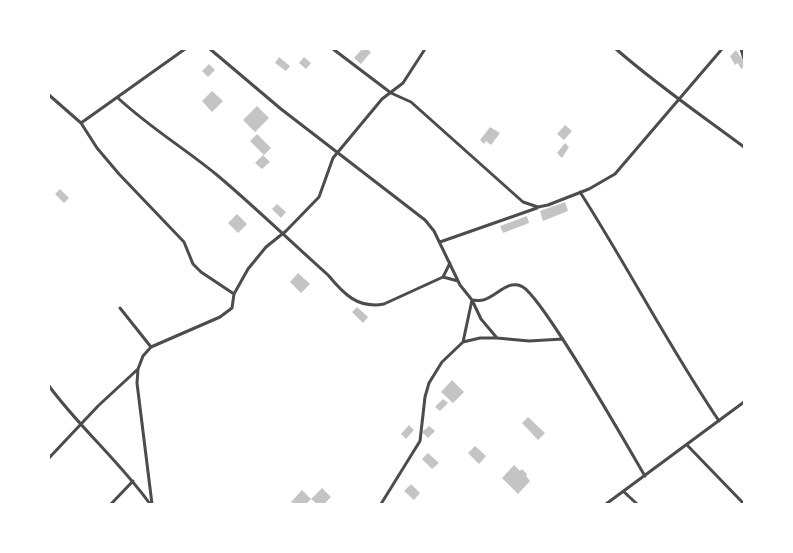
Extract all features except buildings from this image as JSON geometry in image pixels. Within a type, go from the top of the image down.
[{"type":"street","points":[[81,123],[185,49]]},
{"type":"street","points":[[210,49],[337,154],[425,220],[440,242],[458,281],[497,338]]},
{"type":"street","points":[[333,49],[391,93],[411,102],[523,202],[538,207]]},
{"type":"street","points":[[151,504],[137,382],[138,369],[143,356],[151,347],[228,312],[232,308],[234,294],[248,269],[266,247],[319,197],[330,166],[337,154],[382,100],[402,83],[425,49]]},
{"type":"street","points":[[616,49],[660,86],[744,147]]},
{"type":"street","points":[[440,242],[580,192],[615,174],[678,98],[722,49]]},
{"type":"street","points":[[741,49],[744,59]]},
{"type":"street","points":[[49,95],[81,123],[97,148],[119,174],[184,242],[193,264],[201,272],[234,294]]},
{"type":"street","points":[[118,98],[157,132],[187,152],[217,176],[328,275],[342,292],[359,303],[376,306],[384,304],[443,277],[450,263]]},
{"type":"street","points":[[580,192],[617,251],[656,321],[719,421]]},
{"type":"street","points":[[443,277],[458,281]]},
{"type":"street","points":[[472,300],[483,300],[513,285],[523,286],[532,294],[562,339],[645,476]]},
{"type":"street","points":[[463,342],[472,300]]},
{"type":"street","points":[[120,308],[151,347]]},
{"type":"street","points":[[381,504],[420,441],[424,397],[434,374],[442,362],[463,342],[480,338],[529,341],[562,339]]},
{"type":"street","points":[[49,458],[98,406],[138,369]]},
{"type":"street","points":[[49,386],[133,480],[151,504]]},
{"type":"street","points":[[606,504],[744,402]]},
{"type":"street","points":[[687,445],[744,504]]},
{"type":"street","points":[[111,504],[133,480]]},
{"type":"street","points":[[624,492],[637,504]]}]
